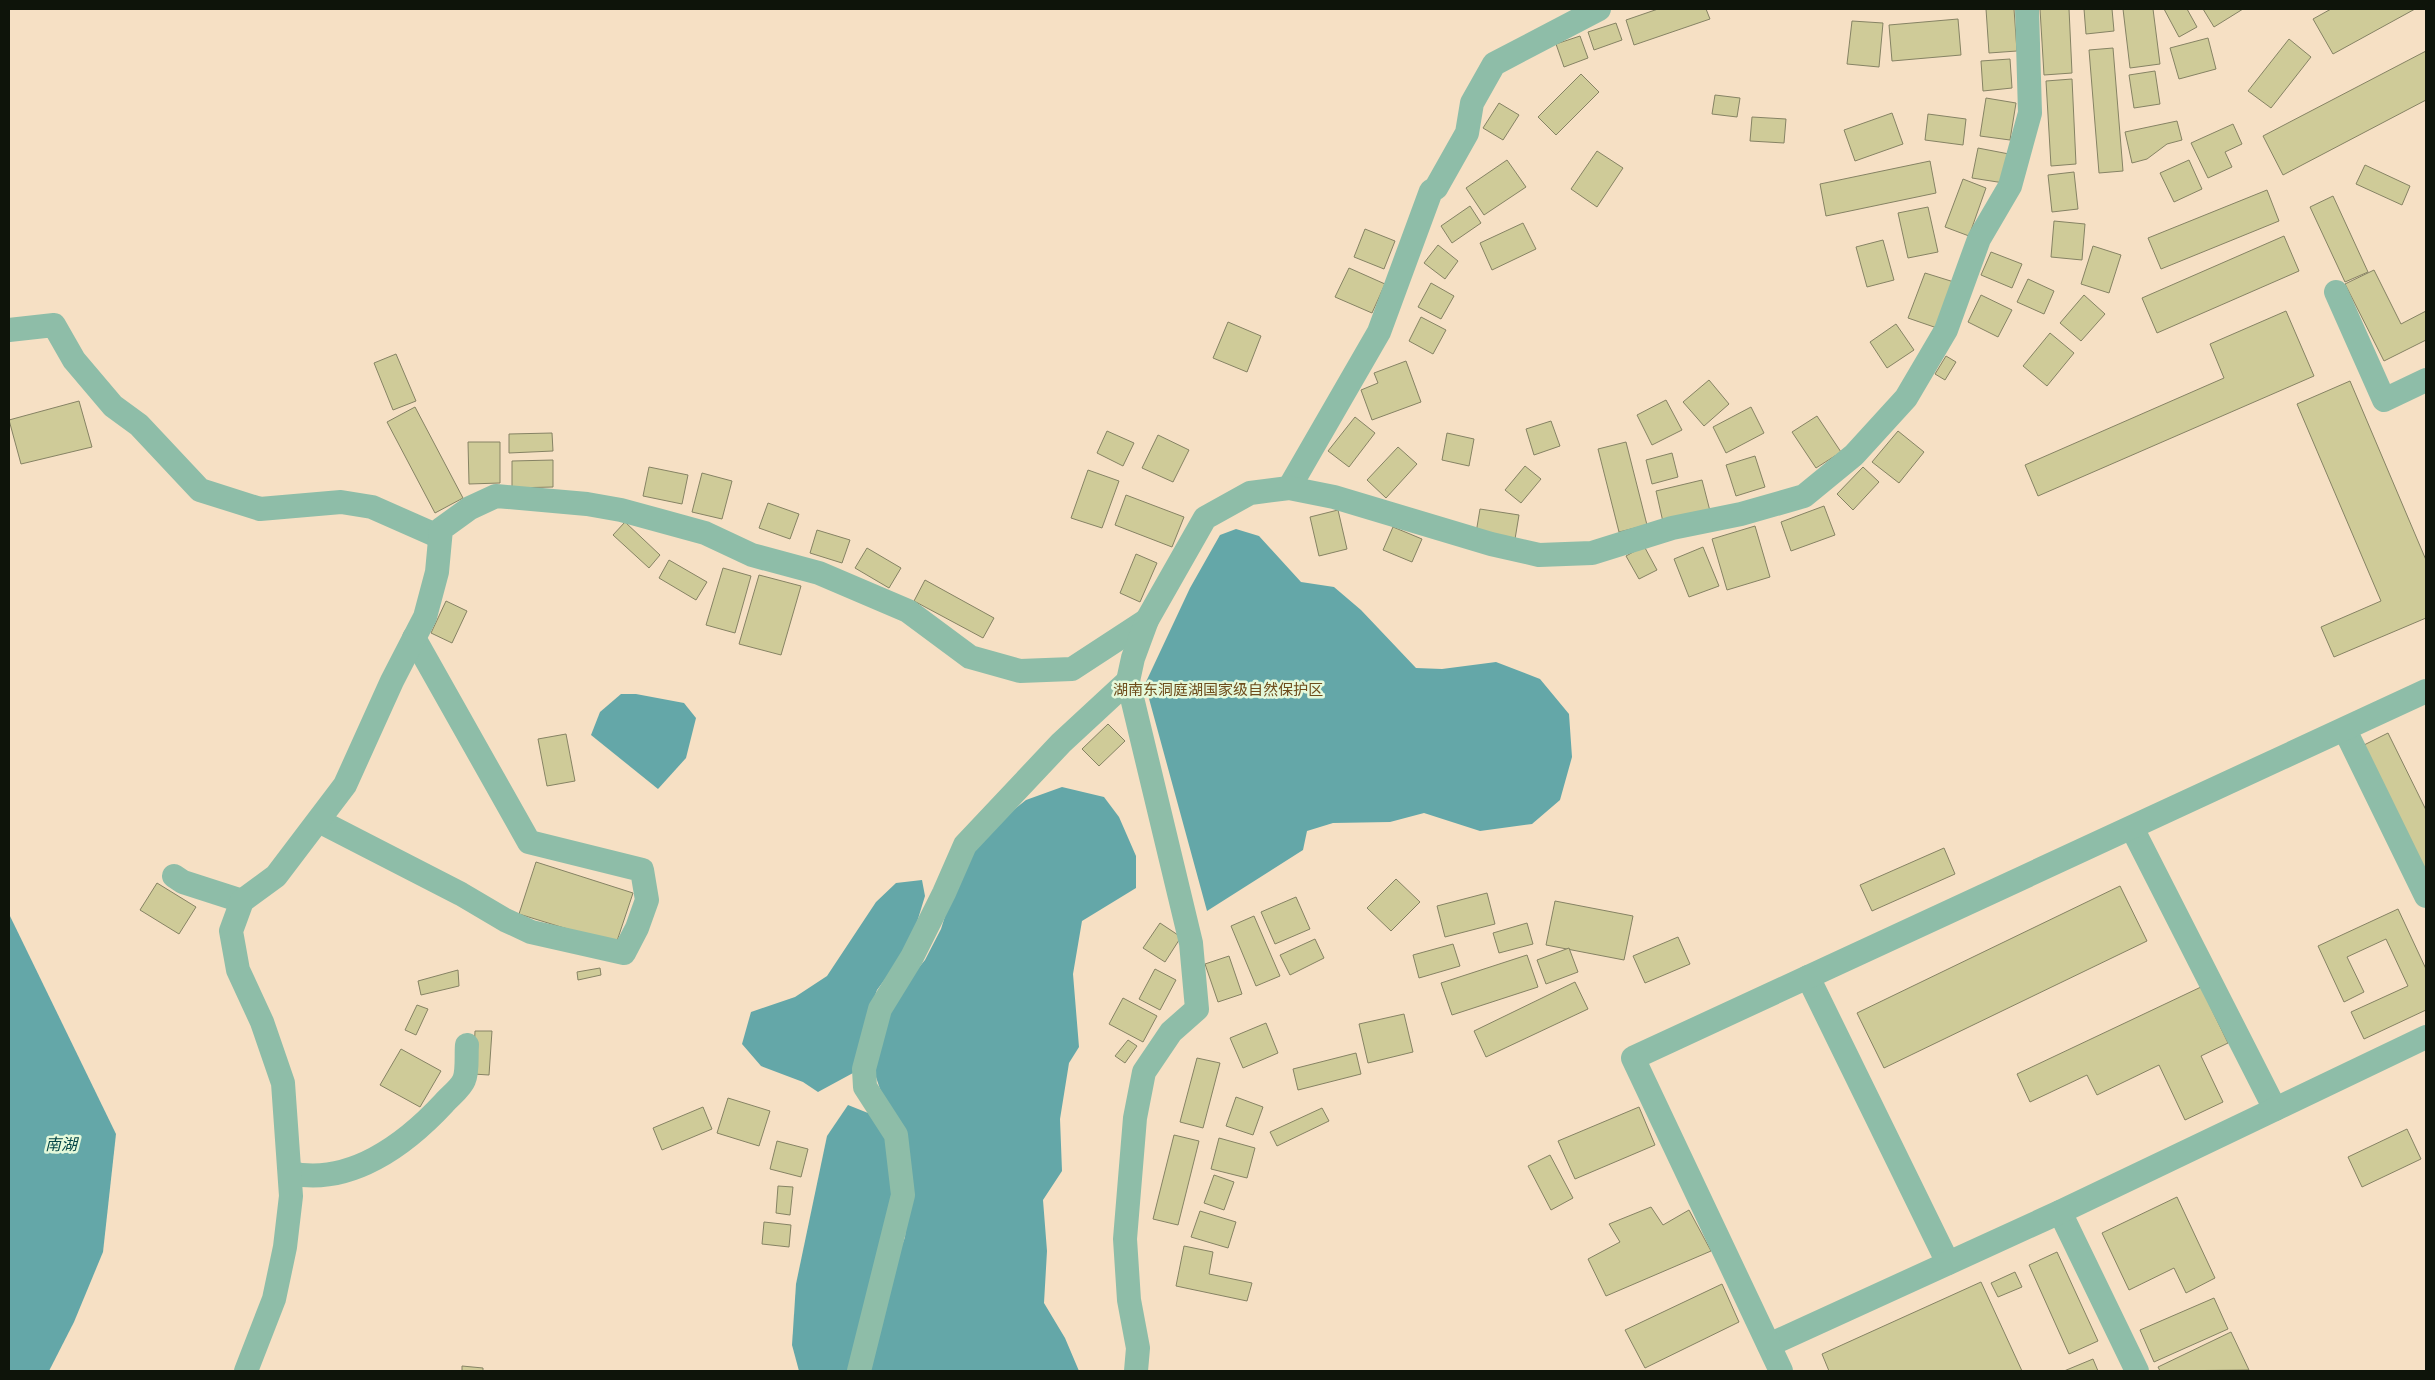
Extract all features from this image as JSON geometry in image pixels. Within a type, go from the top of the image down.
[{"type":"street","points":[[1289,488],[1379,332],[1431,191],[1436,188],[1467,133],[1472,103],[1494,64],[1599,9]]},
{"type":"street","points":[[1136,1371],[1138,1348],[1129,1300],[1125,1239],[1135,1118],[1144,1072],[1171,1032],[1197,1009],[1191,943],[1128,681],[1147,620],[1205,518],[1250,493],[1289,488],[1334,497],[1491,544],[1539,555],[1592,553],[1672,528],[1741,514],[1804,496],[1854,455],[1906,398],[1946,330],[1979,239],[2010,186],[2030,113],[2027,9]]},
{"type":"street","points":[[2336,292],[2384,400],[2426,380]]},
{"type":"street","points":[[9,330],[54,325],[74,360],[113,406],[140,426],[200,490],[260,509],[341,502],[372,507],[440,537]]},
{"type":"street","points":[[246,1371],[274,1299],[285,1247],[291,1196],[282,1083],[262,1022],[238,970],[231,932],[242,901],[276,876],[345,785],[424,617],[437,572],[441,529],[470,508],[496,496],[587,504],[621,510],[705,533],[752,555],[819,573],[908,611],[970,656],[1020,672],[1072,668],[1147,620]]},
{"type":"street","points":[[319,821],[462,894],[505,920],[531,932],[624,953],[637,928],[647,900],[642,870],[529,842],[414,638]]},
{"type":"street","points":[[859,1371],[903,1195],[896,1136],[865,1087],[864,1070],[880,1009],[912,957],[944,893],[965,845],[1061,743],[1128,681]]},
{"type":"street","points":[[1781,1371],[1633,1058],[2346,730],[2426,691]]},
{"type":"street","points":[[2346,730],[2426,896]]},
{"type":"street","points":[[2132,828],[2275,1109]]},
{"type":"street","points":[[174,876],[183,882],[242,901]]},
{"type":"street","points":[[1808,977],[1948,1263]]},
{"type":"street","points":[[1769,1345],[2060,1212],[2426,1037]]},
{"type":"street","points":[[290,1173],[309,1177],[336,1173],[376,1160],[415,1132],[465,1079],[467,1045]]},
{"type":"street","points":[[2060,1212],[2137,1371]]},
{"type":"green space","name":"湖南东洞庭湖国家级自然保护区","points":[[9,9],[2426,9],[2426,1371],[9,1371]]},
{"type":"water","points":[[1236,529],[1259,536],[1301,582],[1334,587],[1361,610],[1416,668],[1442,669],[1496,662],[1540,679],[1569,714],[1572,757],[1560,800],[1532,824],[1480,831],[1424,813],[1390,822],[1333,823],[1307,831],[1303,850],[1207,911],[1145,684],[1190,588],[1220,535]]},
{"type":"water","points":[[621,694],[636,694],[684,703],[696,718],[686,758],[658,789],[591,735],[600,712]]},
{"type":"water","points":[[1062,787],[1104,797],[1119,817],[1136,856],[1136,888],[1082,921],[1073,974],[1079,1047],[1069,1063],[1060,1119],[1062,1171],[1043,1200],[1047,1251],[1044,1303],[1065,1338],[1079,1371],[868,1371],[890,1279],[905,1237],[909,1184],[902,1133],[880,1089],[873,1068],[885,1009],[925,960],[941,929],[958,875],[980,843],[1006,816],[1026,800]]},
{"type":"water","points":[[922,880],[925,896],[910,945],[877,990],[866,1021],[853,1073],[818,1092],[803,1082],[761,1066],[742,1044],[751,1012],[795,997],[827,976],[876,902],[896,883]]},
{"type":"water","name":"南湖","points":[[9,914],[116,1134],[103,1252],[74,1322],[49,1371],[9,1371]]},
{"type":"water","points":[[848,1105],[868,1113],[889,1138],[896,1197],[853,1371],[799,1371],[792,1345],[796,1284],[827,1136]]},
{"type":"building","points":[[1658,9],[1706,9],[1710,19],[1634,45],[1626,20]]},
{"type":"building","points":[[1986,9],[2014,9],[2017,51],[1989,53]]},
{"type":"building","points":[[2040,9],[2069,9],[2072,73],[2044,75]]},
{"type":"building","points":[[2084,9],[2112,9],[2114,31],[2086,34]]},
{"type":"building","points":[[2123,9],[2153,9],[2160,64],[2130,68]]},
{"type":"building","points":[[2164,9],[2187,9],[2197,27],[2179,37]]},
{"type":"building","points":[[2203,9],[2243,9],[2214,27]]},
{"type":"building","points":[[2331,9],[2415,9],[2333,54],[2313,19]]},
{"type":"building","points":[[1958,19],[1961,55],[1892,61],[1889,25]]},
{"type":"building","points":[[1852,21],[1883,23],[1879,67],[1847,64]]},
{"type":"building","points":[[1616,23],[1622,40],[1594,50],[1588,32]]},
{"type":"building","points":[[1580,36],[1588,58],[1564,67],[1556,44]]},
{"type":"building","points":[[2208,38],[2216,69],[2179,79],[2170,48]]},
{"type":"building","points":[[2289,39],[2311,57],[2271,108],[2248,91]]},
{"type":"building","points":[[2113,48],[2123,171],[2099,173],[2089,50]]},
{"type":"building","points":[[2426,51],[2426,100],[2283,175],[2263,136]]},
{"type":"building","points":[[2010,59],[2012,88],[1983,91],[1981,61]]},
{"type":"building","points":[[2155,71],[2160,104],[2134,108],[2129,75]]},
{"type":"building","points":[[1581,74],[1599,92],[1556,135],[1538,117]]},
{"type":"building","points":[[2072,79],[2076,164],[2051,166],[2046,81]]},
{"type":"building","points":[[1715,95],[1740,98],[1737,117],[1712,114]]},
{"type":"building","points":[[1986,98],[2016,103],[2010,140],[1980,136]]},
{"type":"building","points":[[1499,103],[1519,115],[1503,140],[1483,128]]},
{"type":"building","points":[[1892,113],[1903,144],[1855,161],[1844,130]]},
{"type":"building","points":[[1928,114],[1966,119],[1963,145],[1925,140]]},
{"type":"building","points":[[1752,117],[1786,119],[1784,143],[1750,141]]},
{"type":"building","points":[[2177,121],[2182,140],[2167,144],[2147,159],[2132,163],[2125,132]]},
{"type":"building","points":[[2233,124],[2242,144],[2225,152],[2232,167],[2208,178],[2191,143]]},
{"type":"building","points":[[1978,148],[2009,154],[2004,183],[1972,178]]},
{"type":"building","points":[[1597,151],[1623,168],[1597,207],[1571,189]]},
{"type":"building","points":[[1507,160],[1526,187],[1484,215],[1466,188]]},
{"type":"building","points":[[2189,160],[2202,189],[2174,202],[2160,173]]},
{"type":"building","points":[[1930,161],[1936,193],[1826,216],[1820,184]]},
{"type":"building","points":[[2365,165],[2410,186],[2402,205],[2356,184]]},
{"type":"building","points":[[2074,172],[2078,209],[2052,212],[2048,175]]},
{"type":"building","points":[[1963,179],[1986,188],[1969,236],[1945,227]]},
{"type":"building","points":[[2267,190],[2279,221],[2161,269],[2148,238]]},
{"type":"building","points":[[2333,196],[2368,272],[2345,282],[2310,207]]},
{"type":"building","points":[[1470,206],[1481,223],[1452,243],[1441,226]]},
{"type":"building","points":[[1928,207],[1938,252],[1908,258],[1898,213]]},
{"type":"building","points":[[2054,221],[2085,224],[2082,260],[2051,257]]},
{"type":"building","points":[[1523,223],[1536,249],[1492,270],[1480,243]]},
{"type":"building","points":[[1365,229],[1395,241],[1384,269],[1354,257]]},
{"type":"building","points":[[2284,236],[2299,271],[2157,333],[2142,298]]},
{"type":"building","points":[[1883,240],[1894,280],[1867,287],[1856,247]]},
{"type":"building","points":[[1438,245],[1458,261],[1445,279],[1424,263]]},
{"type":"building","points":[[2093,246],[2121,255],[2109,293],[2081,284]]},
{"type":"building","points":[[1991,252],[2022,264],[2012,288],[1981,275]]},
{"type":"building","points":[[1349,268],[1385,284],[1372,313],[1335,297]]},
{"type":"building","points":[[2374,270],[2401,324],[2426,311],[2426,340],[2384,361],[2345,284]]},
{"type":"building","points":[[1925,273],[1954,282],[1937,328],[1908,318]]},
{"type":"building","points":[[2028,279],[2054,291],[2044,314],[2017,302]]},
{"type":"building","points":[[1431,283],[1454,296],[1441,319],[1418,307]]},
{"type":"building","points":[[1981,295],[2012,310],[1998,337],[1968,322]]},
{"type":"building","points":[[2084,295],[2105,314],[2081,341],[2060,323]]},
{"type":"building","points":[[2286,311],[2314,376],[2038,496],[2025,465],[2224,378],[2210,344]]},
{"type":"building","points":[[1421,317],[1446,330],[1433,354],[1409,341]]},
{"type":"building","points":[[1228,322],[1261,336],[1247,372],[1213,358]]},
{"type":"building","points":[[1896,324],[1914,350],[1887,368],[1870,342]]},
{"type":"building","points":[[2050,333],[2074,353],[2047,386],[2023,366]]},
{"type":"building","points":[[396,354],[416,401],[393,410],[374,363]]},
{"type":"building","points":[[1946,356],[1956,362],[1945,380],[1935,374]]},
{"type":"building","points":[[1406,361],[1421,402],[1372,420],[1361,390],[1378,383],[1374,373]]},
{"type":"building","points":[[1709,380],[1729,404],[1704,426],[1683,402]]},
{"type":"building","points":[[2350,381],[2426,560],[2426,618],[2334,657],[2321,627],[2381,601],[2297,404]]},
{"type":"building","points":[[1666,400],[1682,430],[1652,445],[1637,415]]},
{"type":"building","points":[[79,401],[92,447],[21,464],[9,420]]},
{"type":"building","points":[[415,407],[463,498],[435,513],[387,422]]},
{"type":"building","points":[[1751,407],[1764,433],[1726,453],[1713,427]]},
{"type":"building","points":[[1817,416],[1841,452],[1816,468],[1792,432]]},
{"type":"building","points":[[1355,417],[1375,433],[1349,467],[1328,451]]},
{"type":"building","points":[[1551,421],[1560,446],[1534,455],[1526,429]]},
{"type":"building","points":[[1107,431],[1134,443],[1123,466],[1097,453]]},
{"type":"building","points":[[1898,431],[1924,452],[1899,483],[1872,462]]},
{"type":"building","points":[[552,433],[553,451],[509,453],[509,434]]},
{"type":"building","points":[[1447,433],[1474,439],[1469,466],[1442,460]]},
{"type":"building","points":[[1158,435],[1189,450],[1173,482],[1142,468]]},
{"type":"building","points":[[468,442],[500,442],[500,483],[469,484]]},
{"type":"building","points":[[1626,442],[1647,525],[1619,532],[1598,449]]},
{"type":"building","points":[[1398,447],[1417,464],[1386,498],[1367,480]]},
{"type":"building","points":[[1672,453],[1678,477],[1652,484],[1646,460]]},
{"type":"building","points":[[1755,456],[1765,487],[1736,496],[1726,465]]},
{"type":"building","points":[[553,460],[553,487],[512,488],[512,461]]},
{"type":"building","points":[[1525,466],[1541,479],[1521,503],[1505,490]]},
{"type":"building","points":[[649,467],[688,475],[682,504],[643,496]]},
{"type":"building","points":[[1863,467],[1879,482],[1853,510],[1837,494]]},
{"type":"building","points":[[1088,470],[1119,481],[1102,528],[1071,518]]},
{"type":"building","points":[[702,473],[732,481],[722,519],[692,512]]},
{"type":"building","points":[[1702,480],[1710,511],[1663,522],[1656,491]]},
{"type":"building","points":[[1126,495],[1184,517],[1172,547],[1115,525]]},
{"type":"building","points":[[768,503],[799,514],[790,539],[759,528]]},
{"type":"building","points":[[1824,506],[1835,535],[1791,551],[1781,522]]},
{"type":"building","points":[[1480,509],[1519,515],[1515,539],[1476,533]]},
{"type":"building","points":[[1338,510],[1347,549],[1319,556],[1310,517]]},
{"type":"building","points":[[625,522],[660,555],[649,568],[613,535]]},
{"type":"building","points":[[1755,526],[1770,577],[1727,590],[1712,539]]},
{"type":"building","points":[[1393,527],[1422,539],[1412,562],[1383,550]]},
{"type":"building","points":[[817,530],[850,540],[842,563],[810,553]]},
{"type":"building","points":[[1644,546],[1657,570],[1639,579],[1626,556]]},
{"type":"building","points":[[1703,547],[1719,586],[1689,597],[1674,559]]},
{"type":"building","points":[[867,548],[901,568],[889,588],[855,568]]},
{"type":"building","points":[[1136,554],[1157,563],[1140,602],[1120,593]]},
{"type":"building","points":[[669,560],[707,582],[696,600],[659,578]]},
{"type":"building","points":[[723,568],[751,576],[735,633],[706,625]]},
{"type":"building","points":[[759,575],[801,586],[781,655],[739,644]]},
{"type":"building","points":[[925,580],[994,618],[983,638],[914,601]]},
{"type":"building","points":[[446,601],[467,611],[452,643],[431,633]]},
{"type":"building","points":[[1108,724],[1125,741],[1099,766],[1082,749]]},
{"type":"building","points":[[2388,733],[2426,810],[2426,875],[2362,746]]},
{"type":"building","points":[[566,734],[575,781],[547,786],[538,739]]},
{"type":"building","points":[[1944,848],[1955,874],[1872,911],[1860,885]]},
{"type":"building","points":[[536,862],[633,893],[616,944],[519,914]]},
{"type":"building","points":[[1396,879],[1420,902],[1391,931],[1367,908]]},
{"type":"building","points":[[157,883],[196,907],[179,934],[140,910]]},
{"type":"building","points":[[2120,886],[2147,941],[1884,1068],[1857,1013]]},
{"type":"building","points":[[1487,893],[1495,924],[1445,937],[1437,906]]},
{"type":"building","points":[[1296,897],[1310,929],[1275,944],[1261,912]]},
{"type":"building","points":[[1555,901],[1633,916],[1624,960],[1546,945]]},
{"type":"building","points":[[2398,909],[2426,969],[2426,1010],[2364,1039],[2351,1012],[2408,986],[2386,939],[2347,957],[2364,992],[2344,1002],[2318,946]]},
{"type":"building","points":[[1254,916],[1280,976],[1256,986],[1231,926]]},
{"type":"building","points":[[1160,923],[1181,937],[1165,962],[1143,948]]},
{"type":"building","points":[[1527,923],[1533,944],[1499,953],[1493,933]]},
{"type":"building","points":[[1678,937],[1690,964],[1645,983],[1633,956]]},
{"type":"building","points":[[1315,939],[1324,958],[1290,975],[1280,955]]},
{"type":"building","points":[[1453,944],[1460,966],[1419,978],[1413,955]]},
{"type":"building","points":[[1569,948],[1578,972],[1546,984],[1537,960]]},
{"type":"building","points":[[1527,955],[1538,987],[1452,1015],[1441,983]]},
{"type":"building","points":[[1229,956],[1242,994],[1218,1002],[1205,964]]},
{"type":"building","points":[[600,968],[601,975],[578,980],[577,972]]},
{"type":"building","points":[[1155,969],[1176,980],[1160,1010],[1139,999]]},
{"type":"building","points":[[458,970],[459,986],[421,995],[418,981]]},
{"type":"building","points":[[1575,982],[1588,1009],[1486,1057],[1474,1031]]},
{"type":"building","points":[[2201,987],[2228,1043],[2201,1056],[2223,1102],[2185,1120],[2159,1065],[2097,1095],[2087,1075],[2030,1102],[2017,1074]]},
{"type":"building","points":[[1123,998],[1157,1016],[1143,1042],[1109,1024]]},
{"type":"building","points":[[417,1005],[428,1009],[416,1035],[405,1030]]},
{"type":"building","points":[[1404,1014],[1413,1052],[1368,1063],[1359,1024]]},
{"type":"building","points":[[1266,1023],[1278,1053],[1243,1068],[1230,1038]]},
{"type":"building","points":[[475,1031],[492,1031],[489,1075],[473,1074]]},
{"type":"building","points":[[1128,1040],[1137,1046],[1125,1063],[1115,1056]]},
{"type":"building","points":[[401,1049],[441,1071],[420,1107],[380,1085]]},
{"type":"building","points":[[1356,1053],[1361,1074],[1298,1090],[1293,1069]]},
{"type":"building","points":[[1197,1058],[1220,1063],[1203,1128],[1180,1122]]},
{"type":"building","points":[[1236,1097],[1263,1107],[1253,1135],[1226,1126]]},
{"type":"building","points":[[728,1098],[770,1111],[759,1146],[717,1133]]},
{"type":"building","points":[[703,1107],[712,1129],[662,1150],[653,1128]]},
{"type":"building","points":[[1639,1107],[1655,1145],[1575,1179],[1558,1141]]},
{"type":"building","points":[[1322,1108],[1329,1121],[1277,1146],[1270,1132]]},
{"type":"building","points":[[2407,1129],[2421,1159],[2362,1187],[2348,1157]]},
{"type":"building","points":[[1174,1135],[1199,1141],[1178,1225],[1153,1219]]},
{"type":"building","points":[[1219,1138],[1255,1148],[1247,1178],[1211,1169]]},
{"type":"building","points":[[777,1141],[808,1149],[801,1177],[770,1169]]},
{"type":"building","points":[[1550,1155],[1573,1198],[1551,1210],[1528,1166]]},
{"type":"building","points":[[1214,1175],[1234,1182],[1224,1210],[1204,1203]]},
{"type":"building","points":[[778,1186],[793,1187],[790,1215],[776,1213]]},
{"type":"building","points":[[2177,1197],[2215,1278],[2186,1293],[2174,1268],[2129,1290],[2102,1233]]},
{"type":"building","points":[[1651,1207],[1663,1225],[1689,1210],[1711,1251],[1606,1296],[1588,1259],[1620,1242],[1609,1224]]},
{"type":"building","points":[[1200,1211],[1236,1222],[1228,1248],[1191,1237]]},
{"type":"building","points":[[764,1222],[791,1225],[789,1247],[762,1244]]},
{"type":"building","points":[[1184,1246],[1213,1252],[1209,1274],[1252,1283],[1247,1301],[1176,1286]]},
{"type":"building","points":[[2057,1252],[2098,1341],[2069,1354],[2029,1265]]},
{"type":"building","points":[[2015,1272],[2022,1287],[1998,1297],[1991,1283]]},
{"type":"building","points":[[1981,1282],[2022,1371],[1829,1371],[1822,1354]]},
{"type":"building","points":[[1722,1284],[1739,1322],[1645,1368],[1625,1330]]},
{"type":"building","points":[[2214,1298],[2228,1329],[2154,1362],[2140,1330]]},
{"type":"building","points":[[2231,1332],[2249,1370],[2160,1371],[2158,1367]]},
{"type":"building","points":[[2093,1359],[2098,1371],[2064,1371]]},
{"type":"building","points":[[462,1366],[483,1368],[483,1371],[462,1371]]}]
